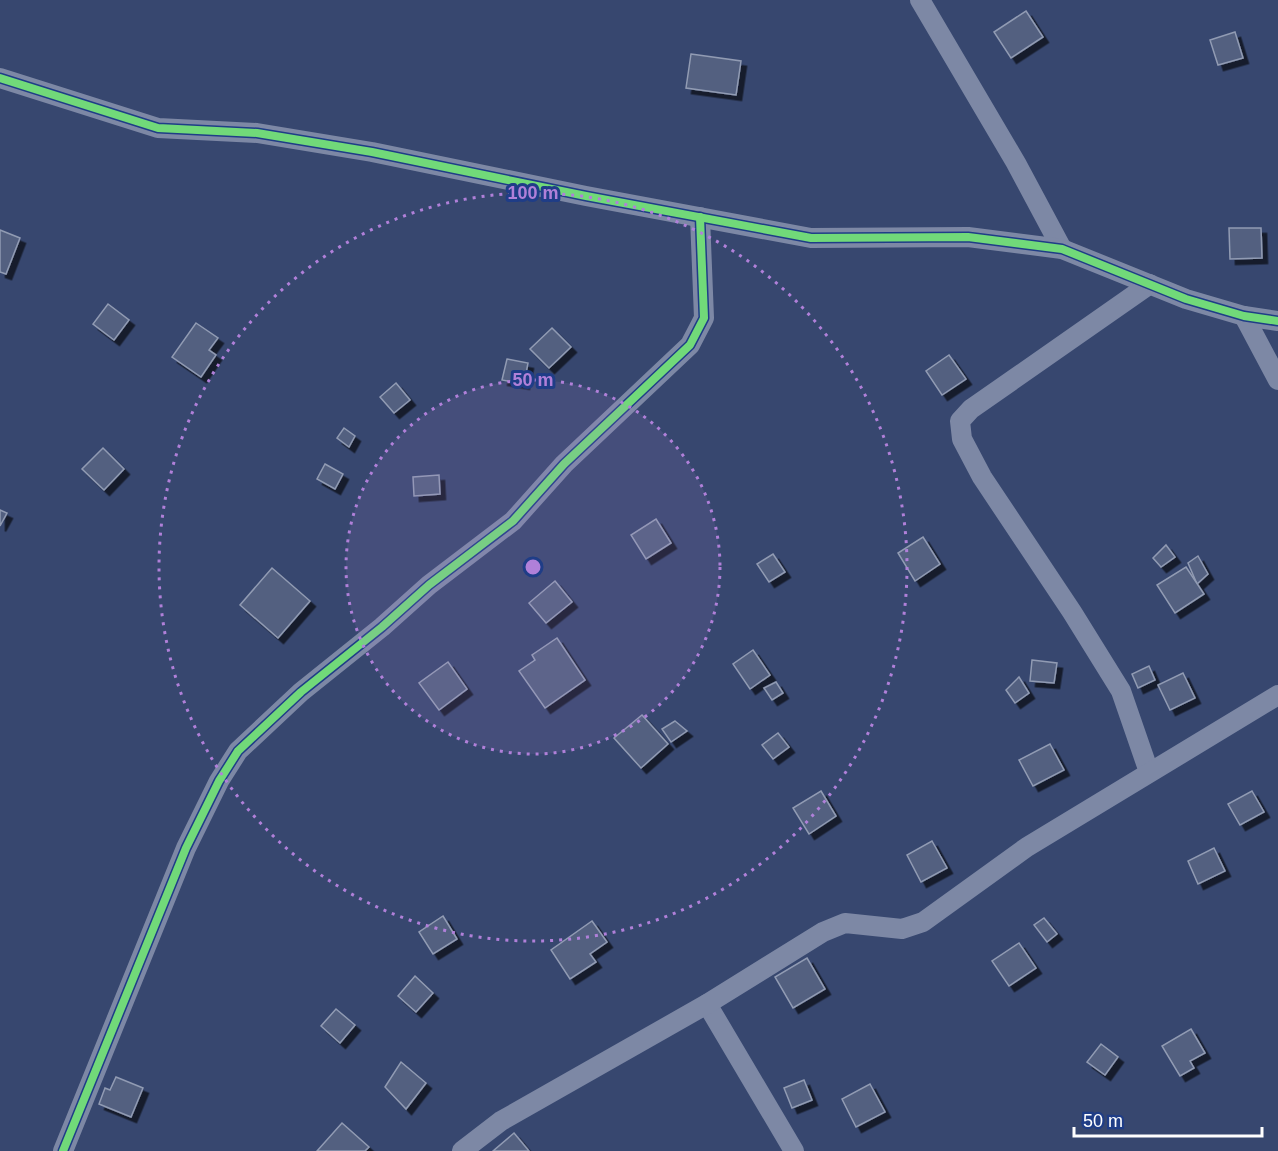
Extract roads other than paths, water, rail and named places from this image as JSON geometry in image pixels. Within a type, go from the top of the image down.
[{"type":"street","points":[[920,0],[1016,163],[1062,249]]},
{"type":"street","points":[[0,78],[158,128],[257,133],[372,152],[811,238],[968,237],[1062,249],[1186,299],[1244,316],[1278,321]]},
{"type":"street","points":[[63,1151],[186,848],[219,781],[238,752],[301,692],[382,627],[429,585],[513,520],[564,464],[690,345],[704,318],[700,217]]},
{"type":"street","points":[[1149,772],[1121,691],[1072,612],[982,477],[962,439],[960,421],[971,409],[1150,284]]},
{"type":"street","points":[[1244,316],[1278,380]]},
{"type":"street","points":[[462,1151],[501,1121],[707,1004],[823,932],[845,923],[902,929],[923,922],[1027,847],[1278,695]]},
{"type":"street","points":[[707,1004],[794,1151]]}]
